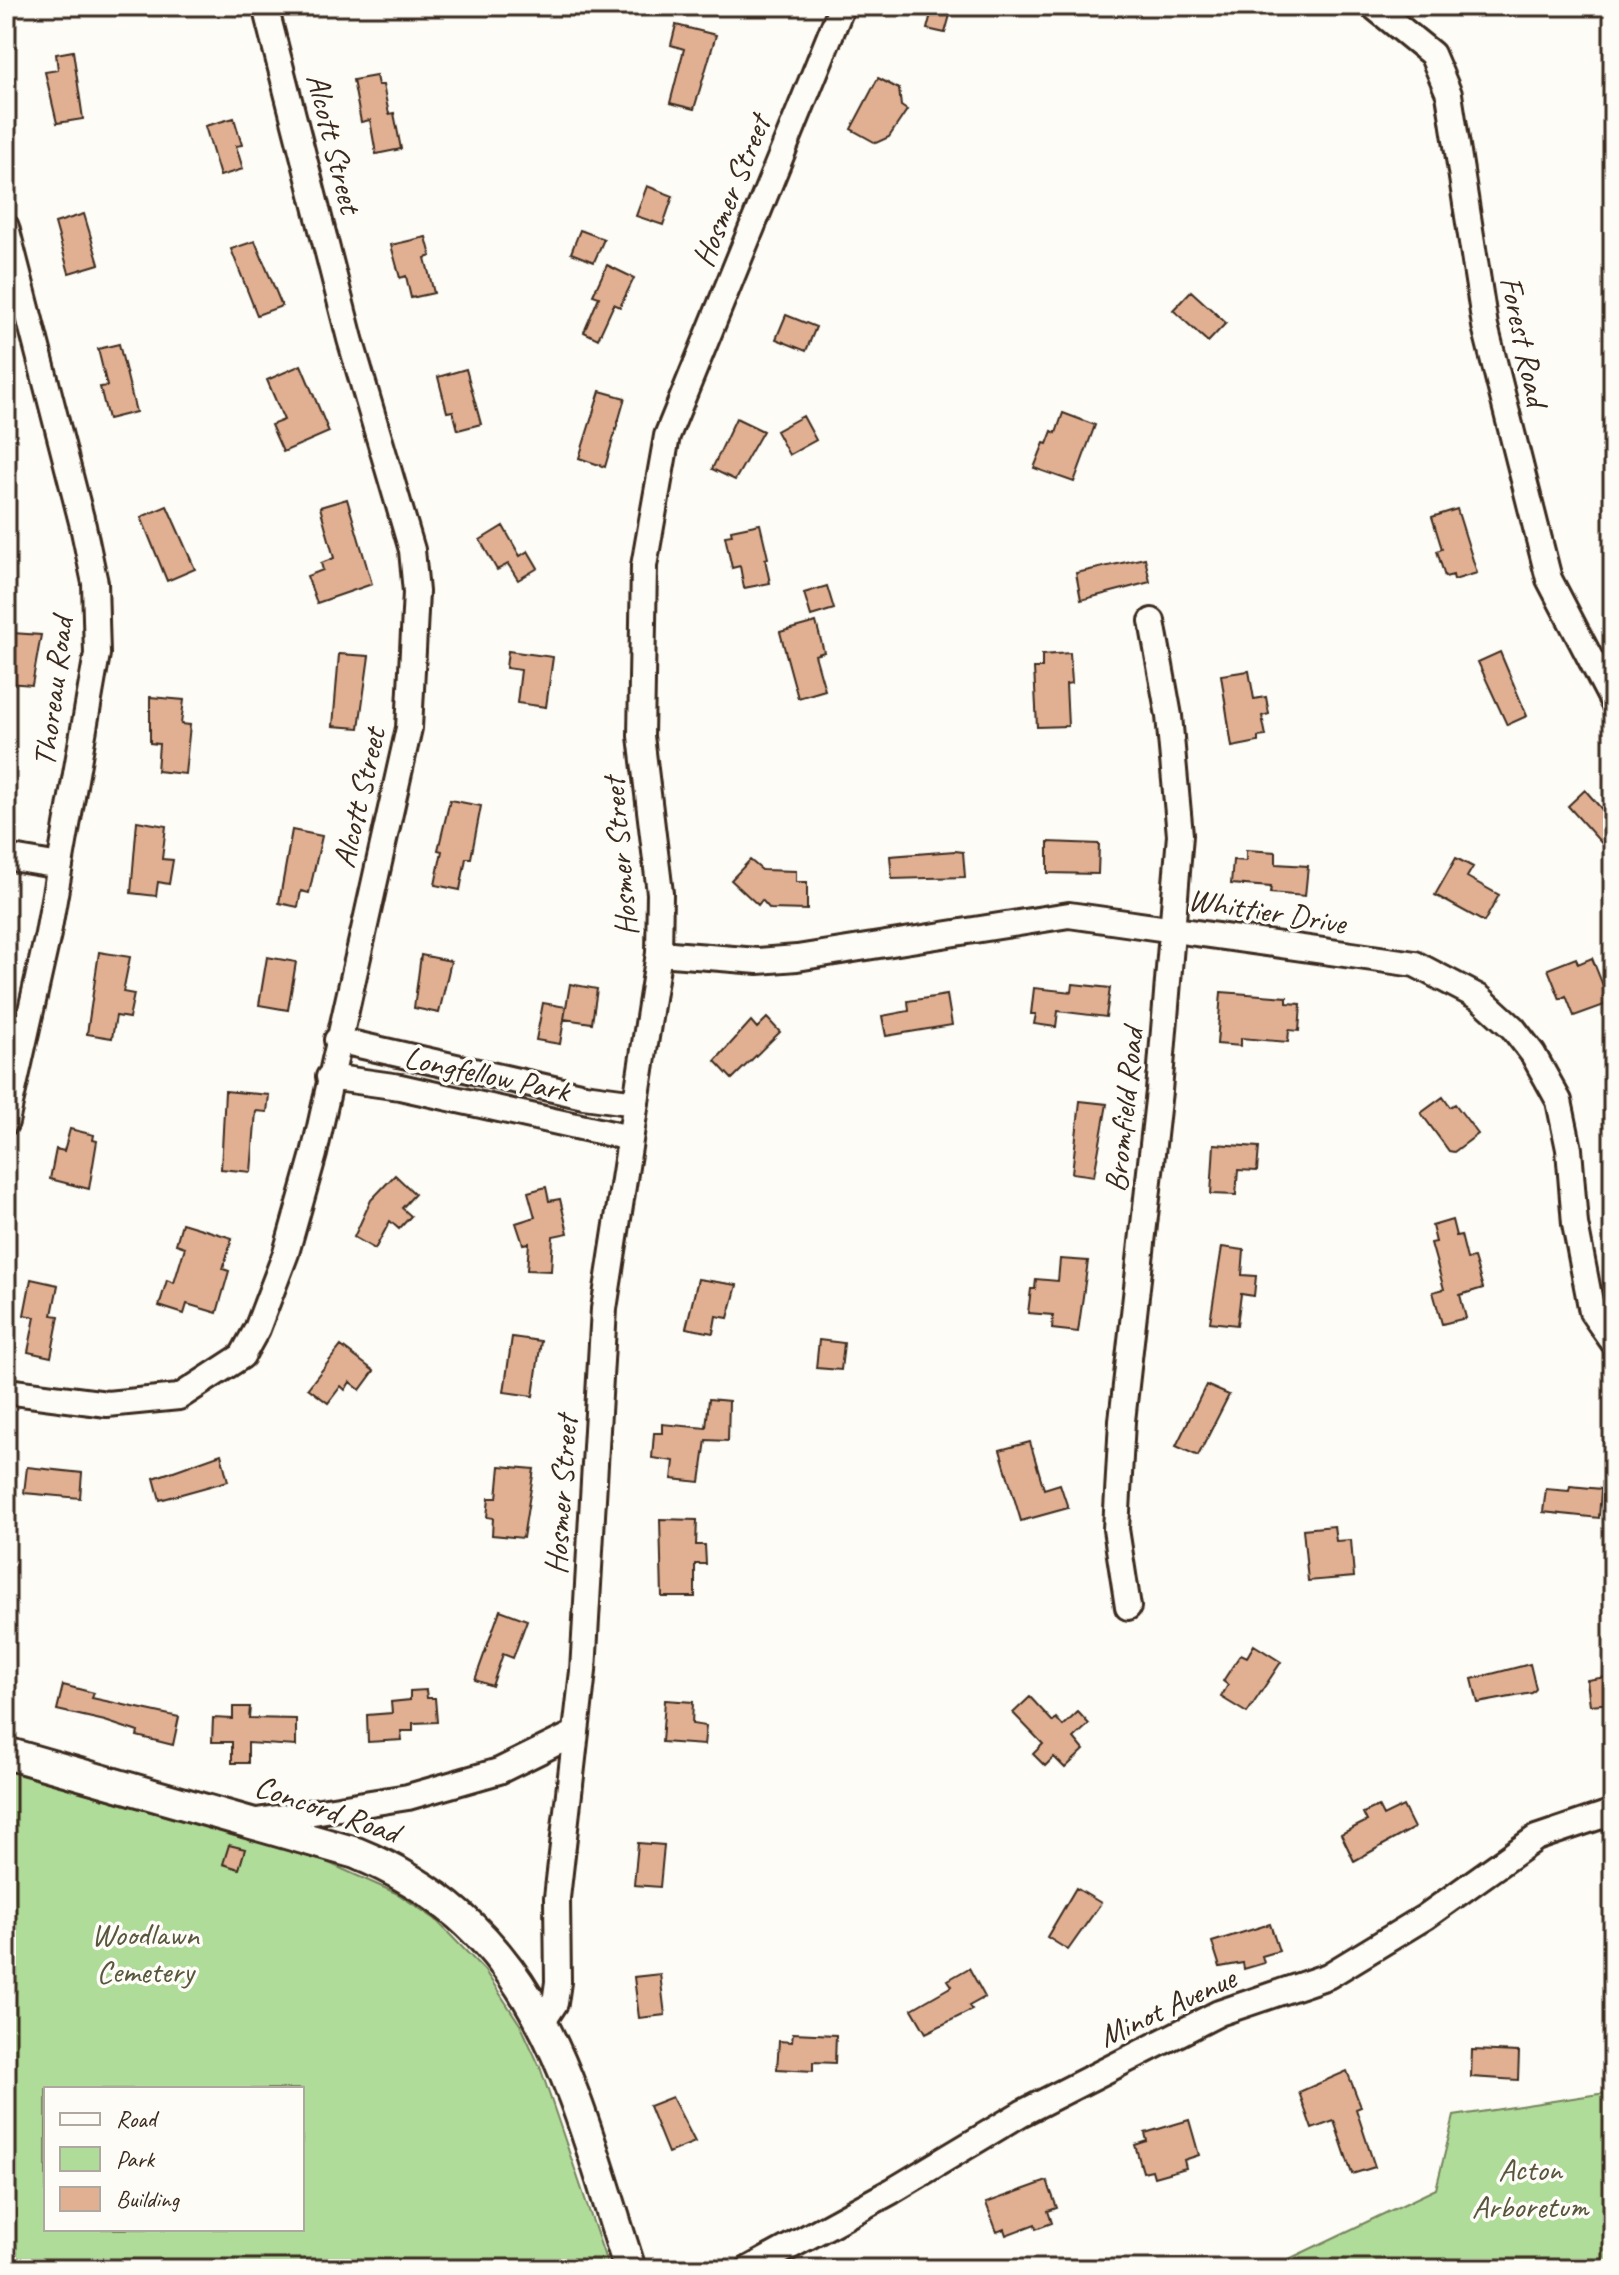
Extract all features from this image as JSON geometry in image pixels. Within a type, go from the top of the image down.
[{"type":"street","name":"Alcott Street","points":[[6,1391],[107,1404],[179,1397],[242,1356],[257,1329],[286,1253],[314,1154],[409,728],[416,592],[412,550],[350,339],[265,6]]},
{"type":"street","name":"Hosmer Street","points":[[542,2023],[557,1994],[557,1898],[583,1671],[604,1309],[659,953],[660,893],[641,736],[644,566],[651,512],[667,436],[842,6]]},
{"type":"street","name":"Forest Road","points":[[1373,6],[1432,54],[1449,94],[1485,326],[1549,579],[1613,702]]},
{"type":"street","name":"Thoreau Road","points":[[6,227],[95,583],[97,654],[60,866],[6,1122]]},
{"type":"street","name":"Bromfield Road","points":[[1128,1607],[1116,1529],[1122,1421],[1174,929],[1180,835],[1176,773],[1152,621]]},
{"type":"street","points":[[6,857],[60,866]]},
{"type":"street","name":"Whittier Drive","points":[[659,953],[758,961],[797,958],[1069,915],[1415,964],[1480,998],[1513,1028],[1533,1054],[1559,1101],[1569,1149],[1575,1224],[1592,1312],[1613,1342]]},
{"type":"street","name":"Longfellow Park","points":[[337,1040],[584,1096],[636,1103]]},
{"type":"street","name":"Longfellow Park","points":[[329,1077],[400,1087],[630,1138]]},
{"type":"street","points":[[255,1821],[408,1797],[499,1771],[576,1733]]},
{"type":"street","name":"Concord Road","points":[[6,1753],[255,1821],[366,1856],[433,1892],[467,1918],[491,1945],[542,2023],[576,2104],[630,2269]]},
{"type":"street","name":"Minot Avenue","points":[[749,2269],[892,2191],[1022,2113],[1219,2013],[1328,1976],[1425,1917],[1536,1838],[1613,1812]]},
{"type":"green space","name":"Woodlawn Cemetery","points":[[6,1771],[322,1860],[398,1894],[435,1919],[485,1971],[521,2026],[540,2067],[609,2269],[6,2269]]},
{"type":"green space","name":"Acton Arboretum","points":[[1613,2092],[1613,2269],[1268,2269],[1436,2189],[1454,2116]]},
{"type":"building","points":[[932,10],[950,15],[945,33],[927,29]]},
{"type":"building","points":[[676,25],[716,35],[694,109],[670,103],[684,49],[671,45]]},
{"type":"building","points":[[73,51],[83,119],[57,123],[45,72],[58,70],[56,54]]},
{"type":"building","points":[[376,76],[378,85],[383,85],[389,114],[394,113],[401,149],[376,154],[370,120],[361,122],[353,80]]},
{"type":"building","points":[[878,78],[899,89],[901,106],[907,110],[889,137],[876,143],[851,129]]},
{"type":"building","points":[[234,118],[242,145],[236,146],[243,169],[220,176],[205,126]]},
{"type":"building","points":[[647,186],[673,196],[663,225],[636,216]]},
{"type":"building","points":[[84,214],[99,264],[69,273],[55,223]]},
{"type":"building","points":[[580,230],[604,239],[594,262],[571,253]]},
{"type":"building","points":[[426,237],[431,256],[425,258],[434,293],[411,298],[406,276],[400,278],[391,245]]},
{"type":"building","points":[[255,241],[282,306],[257,315],[231,249]]},
{"type":"building","points":[[607,265],[634,278],[620,307],[614,304],[598,339],[584,332],[599,297],[593,295]]},
{"type":"building","points":[[1191,291],[1226,323],[1208,342],[1173,310]]},
{"type":"building","points":[[786,315],[816,327],[806,351],[776,339]]},
{"type":"building","points":[[119,344],[136,412],[108,419],[100,387],[107,386],[98,349]]},
{"type":"building","points":[[301,365],[329,432],[283,452],[271,425],[284,420],[267,380]]},
{"type":"building","points":[[466,369],[481,424],[458,430],[453,411],[447,412],[438,377]]},
{"type":"building","points":[[600,391],[625,398],[605,467],[579,458]]},
{"type":"building","points":[[1063,413],[1095,425],[1074,482],[1034,468],[1044,443],[1047,444],[1052,431],[1056,433]]},
{"type":"building","points":[[803,416],[816,440],[789,455],[776,431]]},
{"type":"building","points":[[736,418],[763,431],[735,480],[712,469]]},
{"type":"building","points":[[347,499],[372,584],[317,603],[307,576],[323,570],[321,563],[334,558],[320,507]]},
{"type":"building","points":[[167,506],[195,569],[167,581],[141,517]]},
{"type":"building","points":[[1457,509],[1477,573],[1454,580],[1453,575],[1445,577],[1437,551],[1442,549],[1432,517]]},
{"type":"building","points":[[760,524],[770,583],[744,588],[740,566],[732,568],[725,536],[732,535],[731,530]]},
{"type":"building","points":[[503,526],[520,556],[528,551],[538,568],[518,580],[508,564],[497,570],[480,540]]},
{"type":"building","points":[[1145,558],[1150,582],[1081,600],[1076,573]]},
{"type":"building","points":[[827,586],[834,609],[811,616],[804,593]]},
{"type":"building","points":[[816,622],[824,652],[815,655],[825,690],[798,698],[780,632]]},
{"type":"building","points":[[12,633],[41,635],[32,685],[8,683]]},
{"type":"building","points":[[508,651],[553,657],[546,707],[517,703],[521,670],[506,668]]},
{"type":"building","points":[[1500,652],[1527,716],[1507,725],[1478,662]]},
{"type":"building","points":[[1070,653],[1072,683],[1066,684],[1068,726],[1037,727],[1034,668],[1042,668],[1042,655]]},
{"type":"building","points":[[339,654],[369,656],[359,728],[333,726]]},
{"type":"building","points":[[1249,671],[1254,699],[1266,697],[1269,714],[1262,716],[1266,736],[1258,737],[1258,742],[1232,747],[1221,675]]},
{"type":"building","points":[[150,697],[184,700],[181,724],[190,725],[185,774],[157,771],[159,744],[150,743]]},
{"type":"building","points":[[1585,790],[1613,822],[1613,856],[1568,806]]},
{"type":"building","points":[[450,800],[481,806],[471,858],[466,858],[460,890],[435,885],[442,851],[438,850]]},
{"type":"building","points":[[137,821],[166,826],[162,859],[173,860],[169,884],[158,882],[156,896],[131,893]]},
{"type":"building","points":[[292,830],[322,836],[309,893],[301,891],[298,907],[279,903]]},
{"type":"building","points":[[1048,842],[1099,844],[1098,874],[1048,873]]},
{"type":"building","points":[[1246,850],[1276,852],[1276,864],[1308,866],[1305,896],[1270,893],[1271,887],[1231,884],[1233,860],[1246,861]]},
{"type":"building","points":[[963,852],[965,877],[892,879],[890,856]]},
{"type":"building","points":[[1456,858],[1473,867],[1467,877],[1499,895],[1484,922],[1435,895]]},
{"type":"building","points":[[750,860],[762,870],[796,871],[796,882],[807,882],[807,910],[770,909],[762,900],[758,905],[731,880]]},
{"type":"building","points":[[99,952],[130,957],[123,992],[134,994],[129,1018],[116,1016],[112,1038],[87,1034]]},
{"type":"building","points":[[421,955],[451,961],[439,1013],[414,1008]]},
{"type":"building","points":[[267,957],[296,962],[288,1010],[259,1005]]},
{"type":"building","points":[[1576,958],[1578,964],[1592,958],[1610,1003],[1574,1016],[1566,996],[1560,999],[1548,969]]},
{"type":"building","points":[[570,984],[597,989],[592,1023],[564,1019]]},
{"type":"building","points":[[1073,984],[1110,988],[1106,1017],[1058,1011],[1056,1027],[1034,1024],[1036,1014],[1031,1014],[1034,988],[1072,992]]},
{"type":"building","points":[[1221,992],[1287,997],[1287,1003],[1301,1004],[1299,1031],[1289,1030],[1288,1042],[1241,1038],[1241,1046],[1217,1044]]},
{"type":"building","points":[[947,995],[952,1025],[886,1036],[882,1016],[909,1011],[908,1001]]},
{"type":"building","points":[[543,1003],[566,1007],[560,1044],[536,1040]]},
{"type":"building","points":[[767,1018],[780,1032],[732,1079],[715,1061],[751,1021],[757,1028]]},
{"type":"building","points":[[225,1091],[269,1095],[267,1112],[256,1111],[251,1172],[221,1169]]},
{"type":"building","points":[[1443,1097],[1450,1107],[1455,1104],[1478,1134],[1454,1152],[1449,1151],[1421,1113]]},
{"type":"building","points":[[1080,1101],[1107,1104],[1094,1176],[1072,1173]]},
{"type":"building","points":[[70,1129],[94,1135],[93,1140],[97,1141],[89,1189],[50,1179],[56,1149],[64,1151]]},
{"type":"building","points":[[1214,1144],[1259,1147],[1257,1171],[1238,1170],[1236,1195],[1211,1194]]},
{"type":"building","points":[[395,1175],[415,1194],[402,1208],[411,1216],[399,1229],[390,1221],[375,1249],[354,1237],[371,1200]]},
{"type":"building","points":[[546,1187],[549,1201],[560,1199],[568,1233],[553,1236],[551,1271],[527,1270],[529,1243],[523,1244],[516,1223],[535,1217],[528,1192]]},
{"type":"building","points":[[1452,1220],[1456,1236],[1461,1235],[1467,1259],[1474,1258],[1483,1288],[1460,1295],[1466,1318],[1442,1324],[1433,1292],[1444,1289],[1431,1243],[1436,1242],[1432,1226]]},
{"type":"building","points":[[182,1223],[232,1238],[223,1269],[229,1271],[217,1313],[187,1304],[184,1314],[159,1306],[167,1280],[174,1283],[185,1247],[176,1244]]},
{"type":"building","points":[[1222,1247],[1244,1250],[1242,1275],[1256,1276],[1254,1296],[1241,1294],[1237,1325],[1210,1322]]},
{"type":"building","points":[[1060,1259],[1088,1261],[1078,1332],[1052,1329],[1053,1315],[1028,1313],[1031,1289],[1035,1289],[1036,1279],[1058,1281]]},
{"type":"building","points":[[31,1279],[58,1285],[52,1315],[59,1316],[51,1357],[28,1352],[35,1317],[24,1315]]},
{"type":"building","points":[[698,1279],[737,1285],[728,1318],[716,1316],[713,1333],[686,1328]]},
{"type":"building","points":[[512,1337],[541,1341],[533,1396],[504,1392]]},
{"type":"building","points":[[819,1340],[844,1343],[841,1370],[816,1368]]},
{"type":"building","points":[[341,1346],[374,1371],[360,1390],[350,1382],[345,1390],[341,1386],[328,1403],[308,1388]]},
{"type":"building","points":[[1206,1385],[1229,1395],[1198,1456],[1176,1446]]},
{"type":"building","points":[[709,1399],[729,1401],[728,1441],[706,1440],[700,1482],[672,1479],[674,1461],[652,1458],[654,1433],[662,1433],[662,1424],[706,1428]]},
{"type":"building","points":[[1030,1442],[1044,1489],[1060,1484],[1068,1508],[1021,1521],[1000,1450]]},
{"type":"building","points":[[221,1454],[228,1481],[160,1500],[154,1478]]},
{"type":"building","points":[[500,1466],[534,1469],[523,1538],[492,1535],[493,1518],[487,1517],[489,1498],[497,1498]]},
{"type":"building","points":[[27,1467],[82,1473],[80,1498],[24,1493]]},
{"type":"building","points":[[1570,1486],[1601,1489],[1599,1518],[1543,1512],[1546,1489],[1569,1491]]},
{"type":"building","points":[[660,1519],[697,1520],[696,1545],[705,1545],[706,1564],[695,1564],[695,1597],[662,1597]]},
{"type":"building","points":[[1334,1526],[1336,1541],[1351,1540],[1354,1577],[1308,1581],[1303,1529]]},
{"type":"building","points":[[500,1610],[527,1620],[513,1658],[503,1654],[492,1686],[475,1680]]},
{"type":"building","points":[[1254,1645],[1281,1662],[1247,1713],[1221,1697],[1228,1685],[1223,1681],[1241,1654],[1247,1657]]},
{"type":"building","points":[[1530,1664],[1536,1689],[1532,1693],[1478,1703],[1472,1679]]},
{"type":"building","points":[[1613,1676],[1613,1703],[1590,1705],[1587,1680]]},
{"type":"building","points":[[63,1685],[94,1693],[92,1698],[179,1717],[173,1745],[137,1736],[138,1732],[105,1721],[57,1710]]},
{"type":"building","points":[[426,1690],[427,1698],[435,1698],[437,1722],[413,1723],[413,1731],[401,1731],[402,1740],[368,1742],[367,1715],[392,1713],[391,1702],[410,1700],[410,1691]]},
{"type":"building","points":[[1030,1697],[1053,1722],[1056,1718],[1063,1726],[1078,1712],[1089,1724],[1074,1738],[1084,1750],[1065,1768],[1054,1757],[1045,1766],[1033,1754],[1043,1744],[1013,1713]]},
{"type":"building","points":[[665,1700],[693,1702],[692,1724],[706,1726],[704,1745],[662,1742]]},
{"type":"building","points":[[233,1707],[250,1707],[249,1718],[296,1719],[296,1746],[248,1743],[248,1763],[232,1763],[232,1742],[212,1742],[213,1718],[233,1719]]},
{"type":"building","points":[[1378,1806],[1383,1816],[1403,1806],[1414,1828],[1354,1861],[1341,1834],[1367,1821],[1363,1813]]},
{"type":"building","points":[[638,1843],[664,1845],[660,1887],[634,1885]]},
{"type":"building","points":[[229,1845],[245,1849],[239,1869],[223,1864]]},
{"type":"building","points":[[1076,1888],[1101,1903],[1068,1950],[1047,1937]]},
{"type":"building","points":[[1270,1924],[1279,1951],[1262,1956],[1264,1963],[1244,1969],[1243,1963],[1220,1967],[1212,1942]]},
{"type":"building","points":[[969,1968],[985,1997],[969,2006],[972,2010],[926,2033],[912,2009],[952,1986],[948,1980]]},
{"type":"building","points":[[660,1974],[665,2015],[639,2018],[634,1977]]},
{"type":"building","points":[[793,2033],[836,2035],[835,2063],[813,2062],[813,2071],[777,2069],[779,2041],[792,2042]]},
{"type":"building","points":[[1472,2050],[1519,2052],[1518,2080],[1471,2077]]},
{"type":"building","points":[[1347,2071],[1361,2107],[1356,2109],[1375,2167],[1352,2174],[1334,2121],[1312,2129],[1299,2092]]},
{"type":"building","points":[[672,2097],[695,2142],[668,2153],[649,2106]]},
{"type":"building","points":[[1189,2120],[1199,2155],[1184,2160],[1186,2168],[1154,2177],[1152,2170],[1143,2172],[1135,2145],[1147,2141],[1145,2133]]},
{"type":"building","points":[[1047,2181],[1057,2208],[1048,2211],[1052,2223],[1036,2229],[1035,2224],[1006,2235],[1004,2229],[997,2232],[986,2203]]}]
